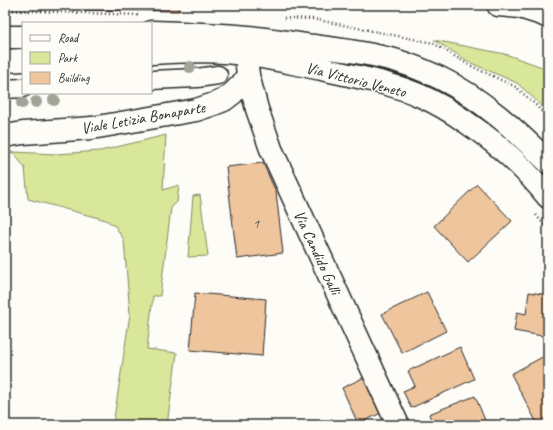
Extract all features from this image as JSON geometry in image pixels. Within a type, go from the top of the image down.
[{"type":"main road","points":[[498,5],[523,6],[548,17]]},
{"type":"main road","name":"Via Vittorio Veneto","points":[[152,32],[196,34],[248,55],[370,54],[402,62],[431,74],[460,89],[518,133],[548,162]]},
{"type":"main road","points":[[5,36],[22,37]]},
{"type":"main road","name":"Via Vittorio Veneto","points":[[152,53],[205,51],[248,55],[380,82],[421,96],[453,112],[496,144],[526,172],[548,197]]},
{"type":"main road","name":"Viale Letizia Bonaparte","points":[[5,136],[23,133],[92,128],[196,110],[214,104],[224,100],[242,84],[248,55]]},
{"type":"main road","name":"Via Candido Galli","points":[[248,55],[253,98],[271,149],[398,425]]},
{"type":"main road","points":[[5,61],[22,60]]},
{"type":"street","points":[[152,80],[197,78],[218,75]]},
{"type":"street","points":[[5,89],[22,88]]},
{"type":"path","points":[[74,5],[74,13]]},
{"type":"green space","points":[[5,5],[84,5],[83,10]]},
{"type":"green space","points":[[434,40],[505,54],[548,69],[548,114],[540,104],[517,83],[471,63]]},
{"type":"green space","points":[[166,135],[163,190],[179,185],[177,202],[171,208],[160,296],[153,296],[147,349],[177,353],[167,425],[113,425],[130,314],[124,240],[115,226],[106,220],[28,199],[25,168],[13,152],[57,154],[100,151]]},
{"type":"green space","points":[[13,152],[5,158],[5,153]]},
{"type":"green space","points":[[200,195],[208,256],[188,257],[193,196]]},
{"type":"building","points":[[84,5],[179,5],[179,11],[83,10]]},
{"type":"building","points":[[263,163],[276,192],[283,253],[237,259],[226,167]]},
{"type":"building","points":[[477,184],[512,221],[468,262],[434,226]]},
{"type":"building","points":[[427,292],[446,331],[402,353],[382,314]]},
{"type":"building","points":[[529,292],[548,295],[548,337],[514,331],[517,312],[526,314]]},
{"type":"building","points":[[195,293],[266,299],[262,356],[190,350]]},
{"type":"building","points":[[460,347],[474,379],[411,408],[403,391],[415,386],[408,371]]},
{"type":"building","points":[[548,354],[548,422],[538,425],[511,374]]},
{"type":"building","points":[[365,377],[381,413],[358,424],[342,388]]},
{"type":"building","points":[[475,396],[487,425],[433,425],[429,414]]}]
